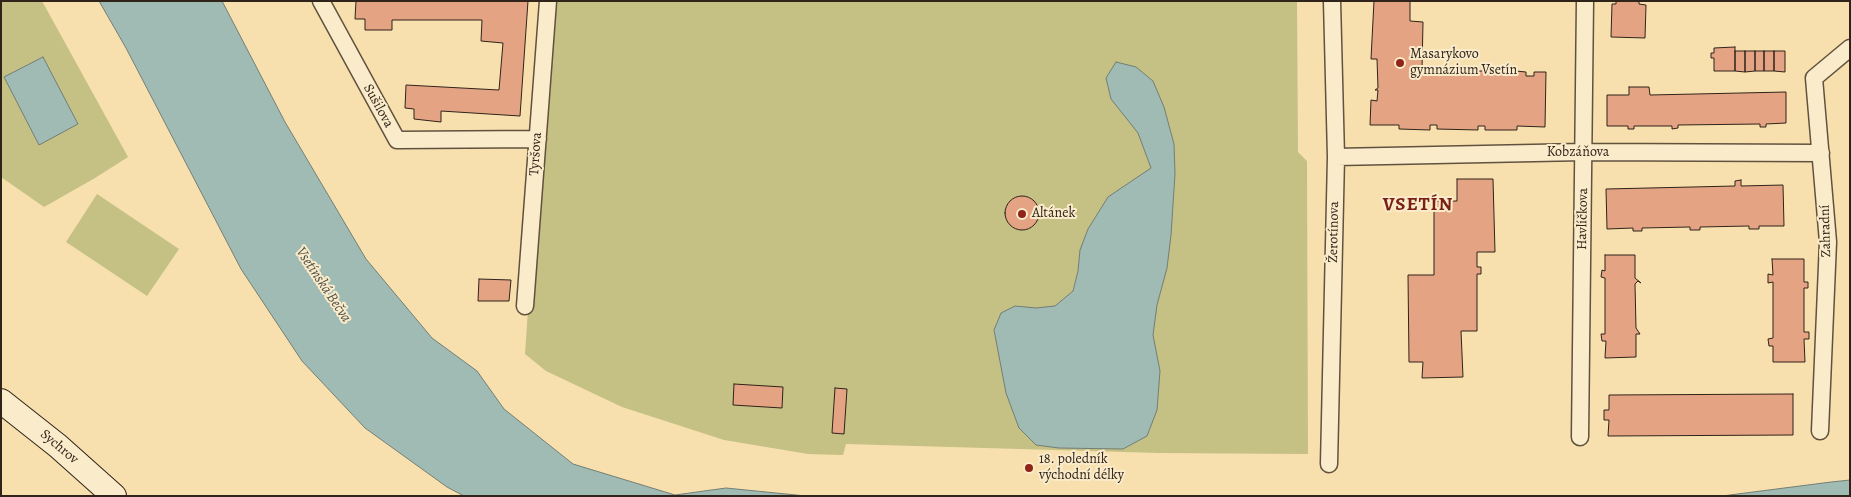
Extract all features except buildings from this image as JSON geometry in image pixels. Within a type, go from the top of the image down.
[{"type":"street","name":"Sušilova","points":[[321,1],[397,140],[538,139]]},
{"type":"street","name":"Tyršova","points":[[525,306],[548,1]]},
{"type":"street","name":"Žerotínova","points":[[1329,464],[1336,157],[1332,1]]},
{"type":"street","name":"Havlíčkova","points":[[1580,437],[1585,1]]},
{"type":"street","name":"Zahradní","points":[[1820,431],[1828,242],[1814,78],[1850,48]]},
{"type":"street","name":"Kobzáňova","points":[[1336,157],[1583,152],[1821,153]]},
{"type":"street","name":"Sychrov","points":[[1,401],[58,446],[114,496]]},
{"type":"shaded area","points":[[1,1],[42,1],[128,157],[44,207],[1,177]]},
{"type":"shaded area","points":[[549,1],[1297,1],[1298,152],[1307,161],[1308,454],[1159,453],[846,444],[843,455],[808,454],[724,440],[622,407],[546,371],[525,354]]},
{"type":"shaded area","points":[[97,194],[179,249],[147,296],[66,242]]},
{"type":"water","name":"Vsetínská Bečva","points":[[99,1],[222,1],[285,122],[366,259],[432,338],[477,371],[504,409],[573,464],[675,495],[726,488],[806,496],[464,496],[447,487],[365,428],[302,361],[241,269],[126,48]]},
{"type":"water","points":[[43,57],[78,124],[39,145],[4,77]]},
{"type":"water","points":[[1116,62],[1136,67],[1153,81],[1164,107],[1174,144],[1175,174],[1171,235],[1167,268],[1157,305],[1153,335],[1160,371],[1157,410],[1147,436],[1123,449],[1059,448],[1036,445],[1019,428],[1006,393],[994,330],[1001,313],[1015,306],[1036,308],[1055,306],[1073,291],[1078,271],[1080,250],[1088,229],[1108,197],[1151,168],[1138,133],[1111,99],[1106,78]]},
{"type":"water","points":[[1850,480],[1850,496],[1722,496],[1831,482]]},
{"type":"place","name":"Masarykovo gymnázium Vsetín","points":[[1400,63]]},
{"type":"place","name":"Altánek","points":[[1022,214]]},
{"type":"place","name":"18. poledník východní délky","points":[[1029,468]]},
{"type":"district","name":"VSETÍN","points":[[1418,205]]}]
